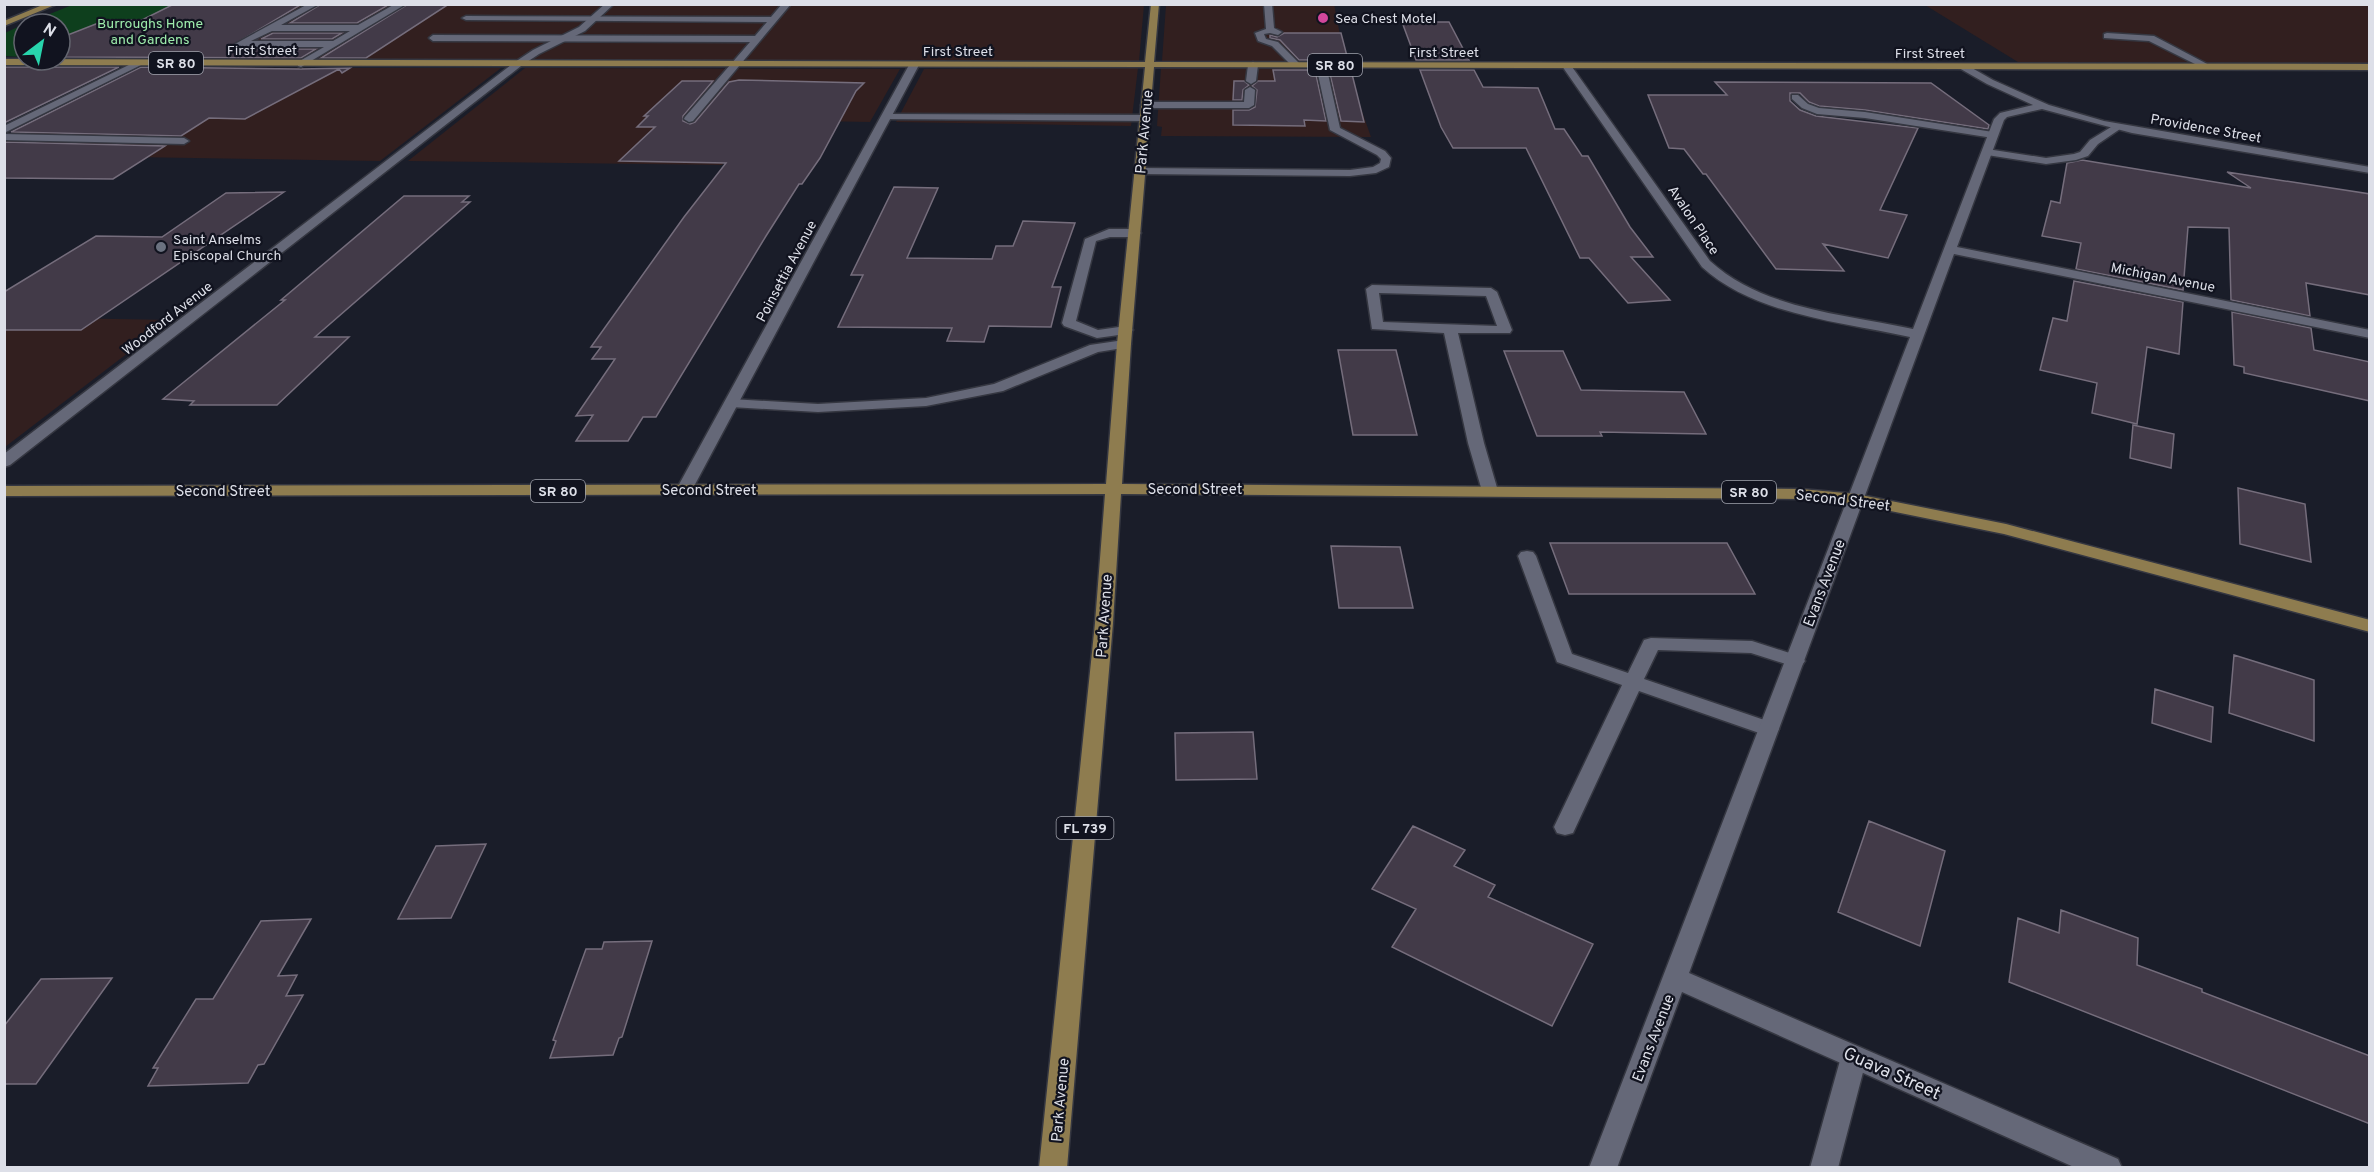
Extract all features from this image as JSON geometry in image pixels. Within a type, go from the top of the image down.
[{"type":"main road","points":[[4,24],[53,4]]},
{"type":"main road","name":"Park Avenue","points":[[1053,1167],[1104,623],[1112,489],[1155,4]]},
{"type":"main road","name":"First Street","points":[[4,62],[2370,66]]},
{"type":"main road","name":"Second Street","points":[[4,491],[1112,489],[1732,492],[1856,499],[2006,529],[2370,626]]},
{"type":"street","points":[[315,4],[239,44],[334,44]]},
{"type":"street","points":[[301,64],[402,4]]},
{"type":"street","points":[[518,64],[536,52],[582,29],[610,4]]},
{"type":"street","points":[[689,118],[788,4]]},
{"type":"street","points":[[1268,4],[1276,37],[1296,65]]},
{"type":"street","points":[[466,18],[774,20]]},
{"type":"street","points":[[270,28],[360,28]]},
{"type":"street","points":[[2107,36],[2151,38],[2206,66]]},
{"type":"street","points":[[433,38],[757,39]]},
{"type":"street","points":[[4,130],[140,63]]},
{"type":"street","name":"Woodford Avenue","points":[[4,462],[518,64]]},
{"type":"street","name":"Poinsettia Avenue","points":[[684,490],[914,65]]},
{"type":"street","points":[[886,117],[1146,112],[1249,105],[1253,65]]},
{"type":"street","points":[[1140,171],[1350,173],[1376,170],[1384,165],[1386,158],[1381,153],[1335,130],[1321,65]]},
{"type":"street","name":"Avalon Place","points":[[1567,66],[1715,274],[1730,285],[1765,299],[1919,335]]},
{"type":"street","points":[[1962,66],[2006,93],[2039,106]]},
{"type":"street","points":[[1796,97],[1806,106],[1817,111],[1865,115],[1993,135]]},
{"type":"street","name":"Evans Avenue","points":[[1603,1167],[1999,119],[2004,115],[2039,106]]},
{"type":"street","name":"Providence Street","points":[[2039,106],[2116,127],[2370,170]]},
{"type":"street","points":[[1987,152],[2046,161],[2076,157],[2084,154],[2094,142],[2116,127]]},
{"type":"street","points":[[4,137],[184,141]]},
{"type":"street","points":[[1125,337],[1097,334],[1068,323],[1091,239],[1109,233],[1135,233]]},
{"type":"street","name":"Michigan Avenue","points":[[1951,250],[2370,334]]},
{"type":"street","points":[[1372,289],[1491,292],[1505,330],[1450,329],[1377,326],[1372,289]]},
{"type":"street","points":[[1450,329],[1476,442],[1490,491]]},
{"type":"street","points":[[731,403],[818,408],[926,402],[998,388],[1125,337]]},
{"type":"street","points":[[1527,556],[1564,658],[1769,729]]},
{"type":"street","points":[[1565,827],[1651,644],[1752,647],[1795,661]]},
{"type":"street","name":"Guava Street","points":[[1676,978],[2108,1167]]},
{"type":"street","points":[[1824,1167],[1854,1057]]},
{"type":"shaded area","points":[[1334,4],[1345,61],[1162,61],[1166,5]]},
{"type":"shaded area","points":[[283,5],[1144,5],[1139,61],[176,59]]},
{"type":"shaded area","points":[[1925,5],[2369,5],[2369,63],[2018,62]]},
{"type":"shaded area","points":[[144,67],[501,68],[380,161],[5,155],[5,137]]},
{"type":"shaded area","points":[[525,68],[900,69],[870,122],[758,120],[722,165],[408,161]]},
{"type":"shaded area","points":[[1138,68],[1131,126],[896,122],[924,69]]},
{"type":"shaded area","points":[[1161,68],[1347,69],[1371,137],[1161,136],[1162,127],[1157,126]]},
{"type":"shaded area","points":[[5,317],[171,320],[5,447]]},
{"type":"green space","name":"Burroughs Home and Gardens","points":[[72,5],[275,5],[170,57],[72,57],[72,12],[55,12]]},
{"type":"green space","points":[[12,30],[12,56],[5,56],[5,33]]},
{"type":"building","name":"Burroughs Home and Gardens","points":[[174,4],[302,4],[233,45],[239,49],[316,49],[301,58],[72,57],[72,33],[106,20],[142,20]]},
{"type":"building","points":[[321,4],[390,4],[357,23],[290,23]]},
{"type":"building","points":[[408,4],[449,4],[366,58],[321,58]]},
{"type":"building","points":[[1402,22],[1449,22],[1469,60],[1416,60]]},
{"type":"building","points":[[273,33],[342,33],[332,39],[261,39]]},
{"type":"building","points":[[1284,33],[1341,33],[1348,60],[1299,60],[1280,40],[1270,38],[1270,35],[1277,37]]},
{"type":"building","points":[[4,67],[12,67],[12,72],[72,72],[72,67],[119,67],[4,123]]},
{"type":"building","points":[[141,67],[350,68],[342,73],[339,69],[245,119],[209,118],[181,136],[11,132]]},
{"type":"building","points":[[1273,70],[1315,70],[1326,121],[1304,120],[1305,126],[1233,125],[1233,110],[1249,110],[1255,107],[1257,90],[1252,86],[1258,81],[1275,81]]},
{"type":"building","points":[[1329,70],[1351,70],[1364,122],[1341,121]]},
{"type":"building","points":[[1420,70],[1474,70],[1483,87],[1538,88],[1555,129],[1564,129],[1582,156],[1588,156],[1630,227],[1653,257],[1631,257],[1670,300],[1628,303],[1589,258],[1580,258],[1526,148],[1453,148],[1441,127]]},
{"type":"building","points":[[739,80],[864,83],[856,91],[820,158],[802,184],[799,184],[766,236],[656,417],[643,417],[628,441],[576,441],[593,415],[576,416],[615,359],[592,359],[601,347],[591,347],[684,217],[726,163],[619,161],[655,127],[637,127],[648,116],[644,116],[682,81],[713,81],[683,116],[683,121],[690,124],[695,122],[729,82]]},
{"type":"building","points":[[1234,81],[1244,81],[1249,85],[1243,90],[1242,100],[1233,100]]},
{"type":"building","points":[[1715,82],[1931,83],[1989,125],[1988,129],[1865,110],[1819,106],[1809,102],[1800,93],[1790,93],[1790,101],[1800,110],[1816,116],[1918,128],[1880,210],[1907,215],[1888,258],[1823,244],[1844,271],[1776,269],[1706,174],[1703,174],[1684,149],[1669,148],[1648,95],[1727,95]]},
{"type":"building","points":[[4,142],[165,146],[113,179],[4,178]]},
{"type":"building","points":[[2082,160],[2251,188],[2227,172],[2370,194],[2370,295],[2306,283],[2310,316],[2231,300],[2229,228],[2188,227],[2183,290],[2076,269],[2081,243],[2042,236],[2051,201],[2060,203],[2067,163]]},
{"type":"building","points":[[894,187],[938,188],[907,258],[992,259],[996,246],[1013,246],[1023,221],[1075,223],[1052,287],[1061,287],[1051,327],[989,326],[984,342],[947,341],[952,328],[838,327],[863,275],[851,275]]},
{"type":"building","points":[[284,192],[81,330],[4,330],[4,292],[96,236],[162,237],[226,193]]},
{"type":"building","points":[[404,196],[469,196],[462,202],[470,202],[315,337],[349,337],[277,405],[190,405],[194,401],[163,399],[285,300],[281,300]]},
{"type":"building","points":[[2074,281],[2183,302],[2179,354],[2147,347],[2137,424],[2092,413],[2097,383],[2040,370],[2053,318],[2067,321]]},
{"type":"building","points":[[2232,312],[2311,328],[2314,350],[2370,362],[2370,401],[2244,373],[2244,367],[2234,365]]},
{"type":"building","points":[[1338,350],[1396,350],[1417,435],[1353,435]]},
{"type":"building","points":[[1504,351],[1563,351],[1581,390],[1684,392],[1706,434],[1600,432],[1602,436],[1537,436]]},
{"type":"building","points":[[2133,425],[2174,434],[2171,468],[2130,458]]},
{"type":"building","points":[[2238,488],[2305,504],[2311,562],[2240,544]]},
{"type":"building","points":[[1550,543],[1727,543],[1755,594],[1569,594]]},
{"type":"building","points":[[1331,546],[1400,547],[1413,608],[1339,608]]},
{"type":"building","points":[[2234,655],[2314,680],[2314,741],[2229,713]]},
{"type":"building","points":[[2155,689],[2213,707],[2211,742],[2152,723]]},
{"type":"building","points":[[1253,732],[1257,779],[1176,780],[1175,733]]},
{"type":"building","points":[[1869,821],[1945,851],[1920,946],[1838,912]]},
{"type":"building","points":[[1413,826],[1465,850],[1454,866],[1495,885],[1488,897],[1593,944],[1552,1026],[1392,947],[1416,909],[1372,889]]},
{"type":"building","points":[[486,844],[451,918],[398,919],[436,846]]},
{"type":"building","points":[[2061,910],[2138,938],[2137,965],[2370,1056],[2370,1124],[2009,982],[2018,918],[2059,933]]},
{"type":"building","points":[[311,919],[278,976],[297,975],[286,996],[303,995],[264,1064],[258,1065],[248,1083],[148,1086],[158,1068],[153,1068],[196,999],[213,999],[261,921]]},
{"type":"building","points":[[652,941],[622,1037],[619,1038],[613,1055],[550,1058],[556,1041],[553,1040],[586,949],[602,949],[604,942]]},
{"type":"building","points":[[112,978],[36,1084],[4,1084],[4,1026],[41,979]]},
{"type":"place","name":"Sea Chest Motel","points":[[1323,18]]},
{"type":"place","name":"Saint Anselms Episcopal Church","points":[[161,247]]}]
